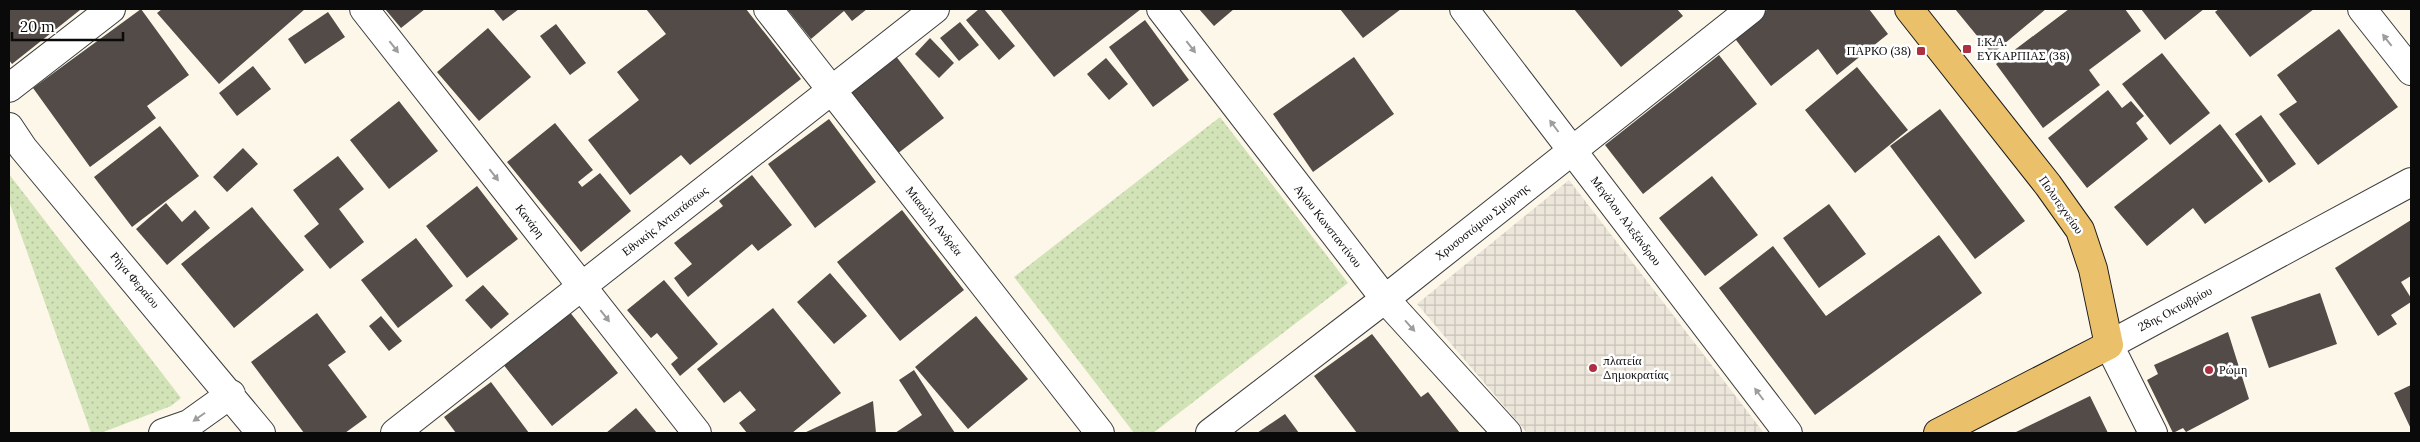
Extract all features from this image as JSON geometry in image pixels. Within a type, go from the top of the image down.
[{"type":"main road","name":"Πολυτεχνείου","points":[[1909,9],[2048,184],[2080,230],[2094,269],[2109,345]]},
{"type":"main road","name":"28ης Οκτωβρίου","points":[[1938,433],[2109,345]]},
{"type":"street","points":[[9,88],[111,9]]},
{"type":"street","name":"Κανάρη","points":[[364,9],[697,433]]},
{"type":"street","name":"Μιαούλη Ανδρέα","points":[[768,9],[1100,433]]},
{"type":"street","name":"Εθνικής Αντιστάσεως","points":[[395,433],[935,9]]},
{"type":"street","name":"Αγίου Κωνσταντίνου","points":[[1161,9],[1385,299],[1506,433]]},
{"type":"street","name":"Μεγάλου Αλεξάνδρου","points":[[1464,9],[1788,433]]},
{"type":"street","name":"Χρυσοστόμου Σμύρνης","points":[[1210,433],[1385,299],[1751,9]]},
{"type":"street","points":[[2362,9],[2411,71]]},
{"type":"street","name":"Ρήγα Φεραίου","points":[[14,143],[231,394],[261,433]]},
{"type":"street","name":"28ης Οκτωβρίου","points":[[2109,345],[2411,182]]},
{"type":"street","name":"Πολυτεχνείου","points":[[2109,345],[2153,433]]},
{"type":"street","points":[[163,433],[188,424],[231,394]]},
{"type":"green space","points":[[1220,117],[1348,283],[1153,433],[1134,433],[1014,277]]},
{"type":"green space","points":[[9,174],[181,398],[171,406],[101,433],[91,433],[9,201]]},
{"type":"shaded area","name":"πλατεία Δημοκρατίας","points":[[1569,180],[1764,433],[1527,433],[1417,304]]},
{"type":"building","points":[[9,9],[80,10],[12,64],[9,60]]},
{"type":"building","points":[[141,9],[189,75],[147,106],[156,118],[90,167],[33,88]]},
{"type":"building","points":[[162,9],[305,9],[219,84],[157,13]]},
{"type":"building","points":[[385,9],[425,9],[401,28]]},
{"type":"building","points":[[493,9],[519,9],[503,21]]},
{"type":"building","points":[[646,9],[746,9],[801,79],[690,165],[681,155],[630,195],[588,140],[639,100],[617,72],[666,34]]},
{"type":"building","points":[[787,9],[867,9],[852,21],[844,11],[811,39]]},
{"type":"building","points":[[979,9],[984,9],[1015,46],[999,60],[966,20]]},
{"type":"building","points":[[1000,9],[1141,9],[1054,77]]},
{"type":"building","points":[[1199,9],[1234,9],[1214,26]]},
{"type":"building","points":[[1340,9],[1401,9],[1363,38]]},
{"type":"building","points":[[1574,9],[1677,9],[1683,16],[1621,67]]},
{"type":"building","points":[[1768,9],[1869,9],[1888,34],[1837,75],[1818,49],[1771,86],[1733,36]]},
{"type":"building","points":[[1955,9],[2046,9],[1992,54]]},
{"type":"building","points":[[2069,9],[2125,9],[2141,31],[2089,70],[2100,85],[2043,128],[1996,64]]},
{"type":"building","points":[[2141,9],[2204,9],[2165,40]]},
{"type":"building","points":[[2219,9],[2314,9],[2250,57],[2215,12]]},
{"type":"building","points":[[328,12],[345,37],[305,64],[288,39]]},
{"type":"building","points":[[1145,20],[1189,80],[1153,107],[1109,47]]},
{"type":"building","points":[[960,22],[979,45],[959,61],[940,38]]},
{"type":"building","points":[[556,24],[586,63],[570,75],[540,36]]},
{"type":"building","points":[[488,28],[531,77],[479,121],[437,72]]},
{"type":"building","points":[[2339,29],[2398,107],[2318,165],[2279,114],[2297,102],[2277,75]]},
{"type":"building","points":[[930,38],[954,63],[939,78],[915,54]]},
{"type":"building","points":[[2162,53],[2210,113],[2170,145],[2122,84]]},
{"type":"building","points":[[895,55],[944,118],[897,154],[848,92]]},
{"type":"building","points":[[1719,55],[1757,104],[1643,194],[1605,145]]},
{"type":"building","points":[[1354,57],[1394,114],[1313,172],[1273,114]]},
{"type":"building","points":[[1106,58],[1128,84],[1109,100],[1087,74]]},
{"type":"building","points":[[253,66],[271,89],[237,116],[219,93]]},
{"type":"building","points":[[1857,67],[1908,130],[1855,173],[1805,110]]},
{"type":"building","points":[[2108,90],[2122,108],[2131,101],[2144,116],[2136,123],[2148,139],[2087,188],[2048,138]]},
{"type":"building","points":[[399,101],[438,151],[389,189],[350,140]]},
{"type":"building","points":[[1940,109],[2025,221],[1975,259],[1890,146]]},
{"type":"building","points":[[2261,115],[2296,164],[2269,183],[2235,134]]},
{"type":"building","points":[[829,119],[876,182],[815,228],[768,164]]},
{"type":"building","points":[[555,123],[593,170],[578,182],[582,187],[600,173],[631,211],[581,252],[507,162]]},
{"type":"building","points":[[2220,124],[2263,181],[2205,224],[2193,208],[2147,246],[2114,207]]},
{"type":"building","points":[[160,126],[199,176],[132,227],[94,177]]},
{"type":"building","points":[[243,148],[258,164],[227,192],[213,177]]},
{"type":"building","points":[[338,156],[364,189],[339,209],[364,242],[330,269],[304,236],[319,224],[293,190]]},
{"type":"building","points":[[752,175],[792,225],[758,251],[752,244],[688,297],[674,278],[692,264],[674,243],[723,206],[719,201]]},
{"type":"building","points":[[1712,176],[1758,235],[1705,276],[1659,218]]},
{"type":"building","points":[[477,186],[518,239],[467,278],[426,226]]},
{"type":"building","points":[[166,203],[182,222],[195,210],[210,228],[167,265],[136,229]]},
{"type":"building","points":[[1829,204],[1866,254],[1819,288],[1783,238]]},
{"type":"building","points":[[252,207],[304,270],[234,328],[181,264]]},
{"type":"building","points":[[902,210],[964,290],[900,341],[837,262]]},
{"type":"building","points":[[2411,220],[2411,276],[2401,282],[2411,298],[2411,302],[2391,315],[2397,324],[2378,336],[2335,268]]},
{"type":"building","points":[[1939,235],[1982,293],[1815,415],[1719,288],[1773,246],[1826,316]]},
{"type":"building","points":[[416,238],[453,286],[398,328],[361,280]]},
{"type":"building","points":[[830,273],[867,316],[834,344],[797,302]]},
{"type":"building","points":[[664,280],[718,344],[680,376],[671,364],[678,358],[657,333],[651,338],[627,310]]},
{"type":"building","points":[[483,285],[509,314],[491,329],[465,300]]},
{"type":"building","points":[[2320,293],[2337,344],[2269,368],[2251,317]]},
{"type":"building","points":[[565,306],[618,373],[552,426],[499,359]]},
{"type":"building","points":[[773,308],[841,393],[792,433],[747,433],[739,423],[756,410],[740,391],[724,403],[697,369]]},
{"type":"building","points":[[317,313],[346,352],[328,365],[367,417],[345,433],[304,433],[251,362]]},
{"type":"building","points":[[381,316],[402,341],[389,351],[369,326]]},
{"type":"building","points":[[976,316],[1028,379],[968,429],[915,367]]},
{"type":"building","points":[[2228,332],[2249,399],[2186,432],[2183,428],[2173,433],[2147,380],[2158,374],[2154,365]]},
{"type":"building","points":[[1372,334],[1421,397],[1428,392],[1460,433],[1357,433],[1314,376]]},
{"type":"building","points":[[914,370],[955,433],[895,433],[922,415],[899,380]]},
{"type":"building","points":[[491,382],[529,433],[456,433],[444,417]]},
{"type":"building","points":[[2411,385],[2411,429],[2394,393]]},
{"type":"building","points":[[2090,396],[2108,433],[2014,433]]},
{"type":"building","points":[[873,401],[876,433],[804,433]]},
{"type":"building","points":[[636,408],[657,433],[606,433]]},
{"type":"building","points":[[1285,414],[1299,433],[1257,433]]},
{"type":"place","name":"Ι.Κ.Α. ΕΥΚΑΡΠΙΑΣ (38)","points":[[1967,49]]},
{"type":"place","name":"ΠΑΡΚΟ (38)","points":[[1921,51]]},
{"type":"place","name":"πλατεία Δημοκρατίας","points":[[1593,368]]},
{"type":"place","name":"Ρώμη","points":[[2209,370]]}]
